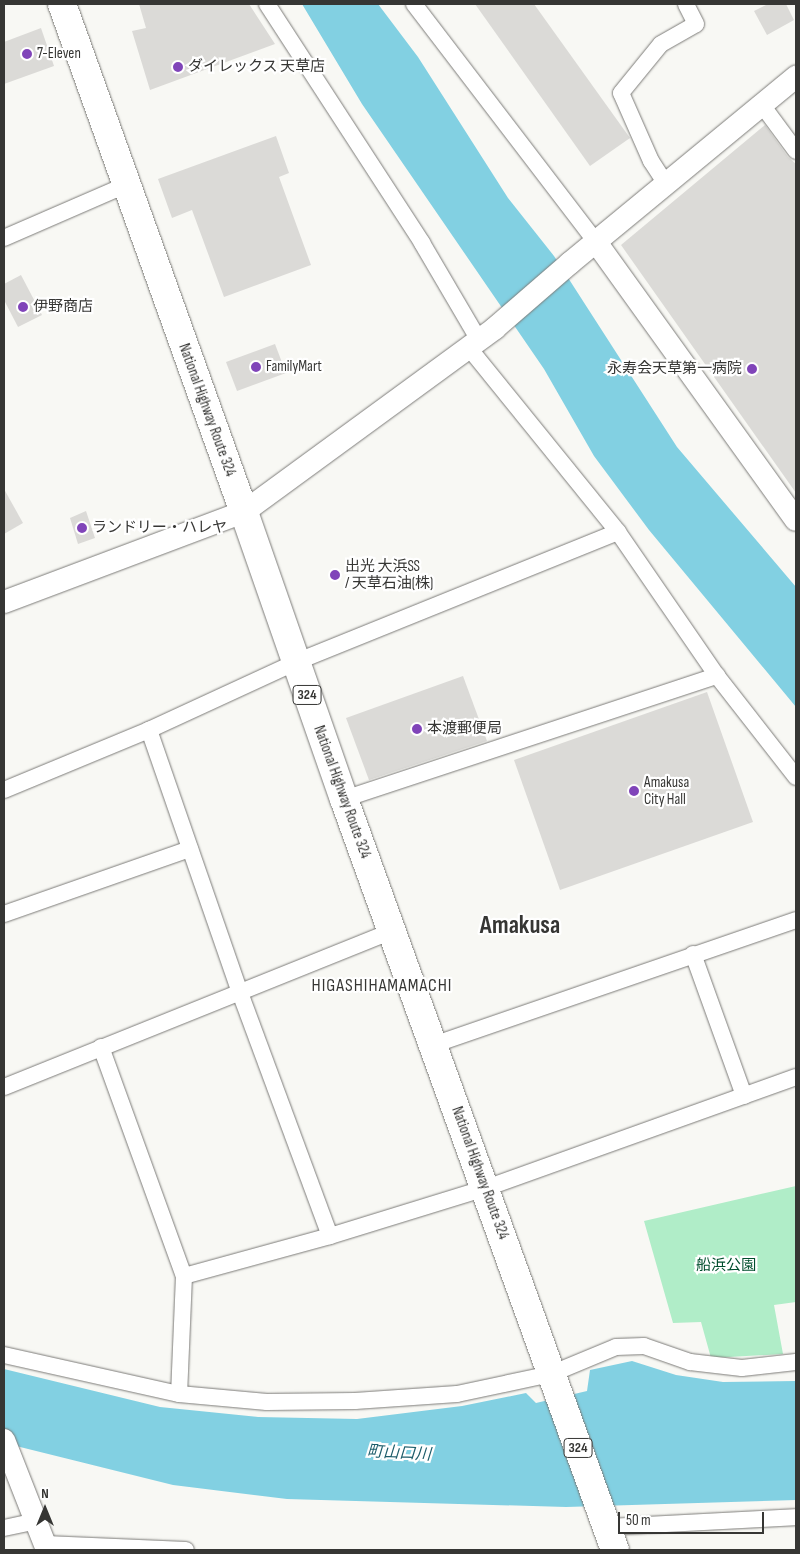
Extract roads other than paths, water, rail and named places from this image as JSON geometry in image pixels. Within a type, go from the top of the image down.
[{"type":"highway","name":"National Highway Route 324","points":[[62,4],[244,512],[344,799],[608,1529]]},
{"type":"street","points":[[267,4],[422,243],[481,339],[618,532],[717,676],[796,777]]},
{"type":"street","points":[[414,4],[596,242],[796,520]]},
{"type":"street","points":[[666,184],[651,162],[621,93],[661,44],[696,24],[686,4]]},
{"type":"street","points":[[4,602],[244,512],[481,339],[570,263],[796,77]]},
{"type":"street","points":[[762,105],[796,150]]},
{"type":"street","points":[[4,238],[126,185]]},
{"type":"street","points":[[4,790],[149,730],[296,662],[618,532]]},
{"type":"street","points":[[344,799],[717,676]]},
{"type":"street","points":[[149,730],[239,990],[330,1236]]},
{"type":"street","points":[[4,914],[190,849]]},
{"type":"street","points":[[433,1045],[796,920]]},
{"type":"street","points":[[4,1087],[239,990],[392,931]]},
{"type":"street","points":[[693,954],[744,1096]]},
{"type":"street","points":[[101,1047],[184,1276],[180,1394]]},
{"type":"street","points":[[184,1276],[330,1236],[486,1188],[796,1077]]},
{"type":"street","points":[[4,1355],[180,1394],[267,1402],[356,1401],[457,1394],[553,1379],[616,1347],[644,1346],[690,1362],[742,1368],[796,1362]]},
{"type":"street","points":[[6,1449],[46,1547],[186,1550]]},
{"type":"street","points":[[608,1529],[796,1517]]},
{"type":"street","points":[[4,1528],[36,1521]]},
{"type":"water","points":[[302,4],[378,4],[418,57],[508,198],[554,256],[677,447],[796,587],[796,707],[649,530],[594,456],[544,369],[362,104]]},
{"type":"water","name":"町山口川","points":[[632,1361],[676,1375],[723,1382],[796,1381],[796,1500],[566,1507],[287,1499],[173,1485],[4,1443],[4,1369],[160,1407],[258,1417],[357,1419],[462,1406],[526,1393],[536,1403],[587,1391],[590,1370]]},
{"type":"place","name":"7-Eleven","points":[[27,54]]},
{"type":"place","name":"ダイレックス 天草店","points":[[178,67]]},
{"type":"place","name":"伊野商店","points":[[23,307]]},
{"type":"place","name":"FamilyMart","points":[[256,367]]},
{"type":"place","name":"永寿会天草第一病院","points":[[752,369]]},
{"type":"place","name":"ランドリー・ハレヤ","points":[[82,528]]},
{"type":"place","name":"出光 大浜SS / 天草石油(株)","points":[[335,575]]},
{"type":"place","name":"本渡郵便局","points":[[417,729]]},
{"type":"place","name":"Amakusa City Hall","points":[[634,791]]},
{"type":"district","name":"Amakusa","points":[[520,926]]},
{"type":"district","name":"HIGASHIHAMAMACHI","points":[[382,986]]},
{"type":"park label","name":"船浜公園","points":[[726,1266]]}]
